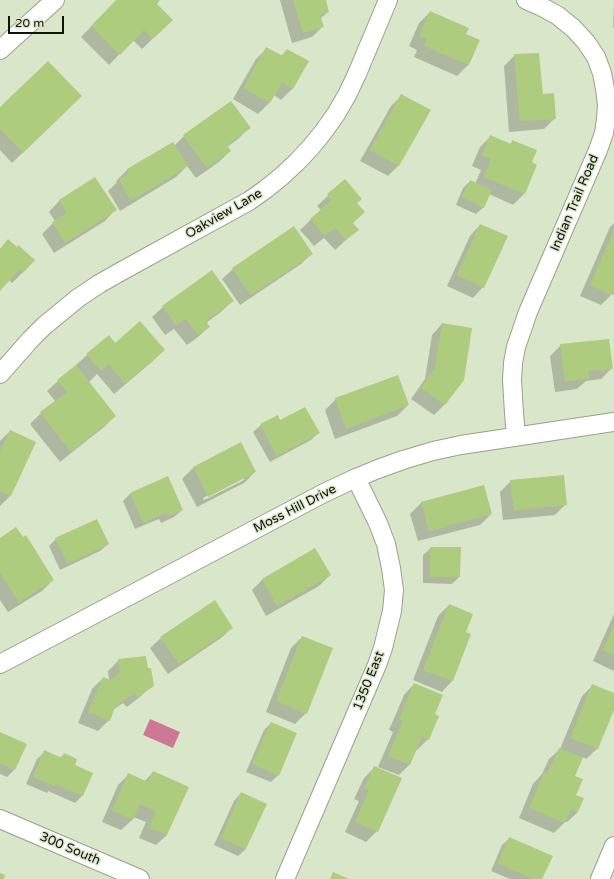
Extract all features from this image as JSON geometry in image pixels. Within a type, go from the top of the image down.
[{"type":"street","points":[[0,50],[55,0]]},
{"type":"street","name":"Oakview Lane","points":[[0,374],[44,326],[78,298],[98,284],[249,201],[266,190],[297,162],[324,132],[336,114],[357,74],[388,0]]},
{"type":"street","name":"Indian Trail Road","points":[[516,437],[512,380],[516,347],[528,312],[598,150],[604,133],[610,105],[602,73],[596,57],[586,42],[557,16],[526,0]]},
{"type":"street","name":"Moss Hill Drive","points":[[0,664],[317,497],[356,478],[403,460],[433,451],[461,445],[614,422]]},
{"type":"street","name":"1350 East","points":[[286,879],[377,665],[383,648],[392,611],[394,590],[386,544],[378,523],[356,478]]},
{"type":"street","name":"300 South","points":[[0,819],[140,879]]},
{"type":"street","points":[[600,879],[614,846]]},
{"type":"shaded area","points":[[150,719],[180,732],[173,748],[143,735]]},
{"type":"building","points":[[116,0],[160,0],[157,4],[173,20],[153,39],[144,30],[120,55],[91,26]]},
{"type":"building","points":[[293,0],[326,0],[329,12],[320,15],[324,27],[303,33]]},
{"type":"building","points":[[430,11],[469,28],[466,34],[480,40],[469,65],[424,46],[427,39],[419,36]]},
{"type":"building","points":[[266,47],[283,56],[287,49],[309,61],[293,89],[282,83],[270,103],[243,88]]},
{"type":"building","points":[[539,53],[543,94],[554,93],[556,119],[520,121],[514,54]]},
{"type":"building","points":[[48,61],[82,96],[23,153],[0,129],[0,107]]},
{"type":"building","points":[[401,94],[431,110],[399,166],[370,150]]},
{"type":"building","points":[[231,101],[251,128],[227,145],[231,151],[207,168],[183,135]]},
{"type":"building","points":[[490,135],[511,144],[512,140],[537,150],[532,162],[537,165],[525,194],[484,177],[491,159],[482,155]]},
{"type":"building","points":[[173,142],[188,166],[131,201],[119,180],[129,173],[127,169]]},
{"type":"building","points":[[95,177],[117,210],[65,243],[52,222],[67,213],[59,200]]},
{"type":"building","points":[[345,179],[362,199],[357,203],[365,212],[353,223],[359,230],[346,240],[335,228],[325,236],[310,219],[332,200],[327,194]]},
{"type":"building","points":[[470,180],[492,190],[484,208],[462,197]]},
{"type":"building","points":[[480,224],[508,236],[484,288],[457,275]]},
{"type":"building","points":[[294,226],[313,254],[251,295],[232,268]]},
{"type":"building","points":[[614,230],[614,291],[612,295],[590,285]]},
{"type":"building","points":[[8,239],[17,247],[18,245],[35,260],[23,273],[20,269],[0,291],[0,249]]},
{"type":"building","points":[[212,270],[234,301],[206,321],[210,327],[198,335],[186,319],[176,325],[162,306]]},
{"type":"building","points":[[140,321],[165,350],[125,384],[109,364],[101,371],[86,354],[109,335],[115,343]]},
{"type":"building","points":[[442,323],[472,328],[464,380],[445,405],[421,388],[435,368]]},
{"type":"building","points":[[609,339],[613,369],[588,371],[589,379],[565,381],[560,344]]},
{"type":"building","points":[[76,365],[116,416],[71,452],[40,412],[67,392],[57,380]]},
{"type":"building","points":[[398,375],[409,405],[346,429],[335,398]]},
{"type":"building","points":[[305,407],[320,433],[277,456],[260,424],[278,415],[280,420]]},
{"type":"building","points":[[10,430],[36,442],[11,496],[0,491],[0,451]]},
{"type":"building","points":[[241,442],[256,472],[208,497],[193,467]]},
{"type":"building","points":[[564,475],[567,505],[514,510],[510,480]]},
{"type":"building","points":[[168,476],[183,510],[168,516],[167,512],[143,523],[130,493]]},
{"type":"building","points":[[484,485],[492,514],[429,531],[421,502]]},
{"type":"building","points":[[97,519],[109,544],[68,564],[55,538]]},
{"type":"building","points":[[16,527],[23,537],[26,535],[54,580],[19,602],[0,573],[0,538]]},
{"type":"building","points":[[430,547],[461,547],[460,577],[430,577]]},
{"type":"building","points":[[315,548],[331,575],[277,606],[262,579]]},
{"type":"building","points":[[215,600],[233,628],[179,664],[160,637]]},
{"type":"building","points":[[449,604],[473,614],[466,632],[471,634],[453,681],[423,670]]},
{"type":"building","points":[[614,625],[614,655],[603,650]]},
{"type":"building","points":[[302,636],[333,648],[307,714],[276,701]]},
{"type":"building","points":[[146,656],[148,668],[151,668],[154,686],[138,697],[134,693],[115,707],[110,721],[88,712],[103,677],[111,680],[120,672],[118,659]]},
{"type":"building","points":[[414,683],[443,695],[435,714],[439,716],[429,740],[422,737],[410,765],[388,756],[403,721],[399,719]]},
{"type":"building","points":[[592,684],[614,693],[614,710],[598,749],[570,738]]},
{"type":"building","points":[[271,722],[297,733],[279,776],[252,764]]},
{"type":"building","points":[[0,732],[27,744],[15,770],[0,763]]},
{"type":"building","points":[[559,748],[583,758],[575,776],[583,779],[576,795],[584,798],[578,812],[571,809],[565,823],[529,808],[544,772],[548,773]]},
{"type":"building","points":[[44,750],[62,758],[64,753],[77,759],[75,765],[93,773],[83,796],[55,784],[55,786],[33,777]]},
{"type":"building","points":[[374,766],[402,778],[378,832],[355,822],[369,790],[364,789]]},
{"type":"building","points":[[153,771],[189,787],[167,835],[149,827],[156,811],[140,804],[133,820],[112,811],[128,773],[148,782]]},
{"type":"building","points":[[241,792],[267,804],[246,849],[221,838]]},
{"type":"building","points":[[509,837],[553,856],[542,879],[533,879],[498,863]]},
{"type":"building","points":[[333,872],[349,879],[330,879]]},
{"type":"building","points":[[0,873],[5,875],[4,879],[0,879]]}]
